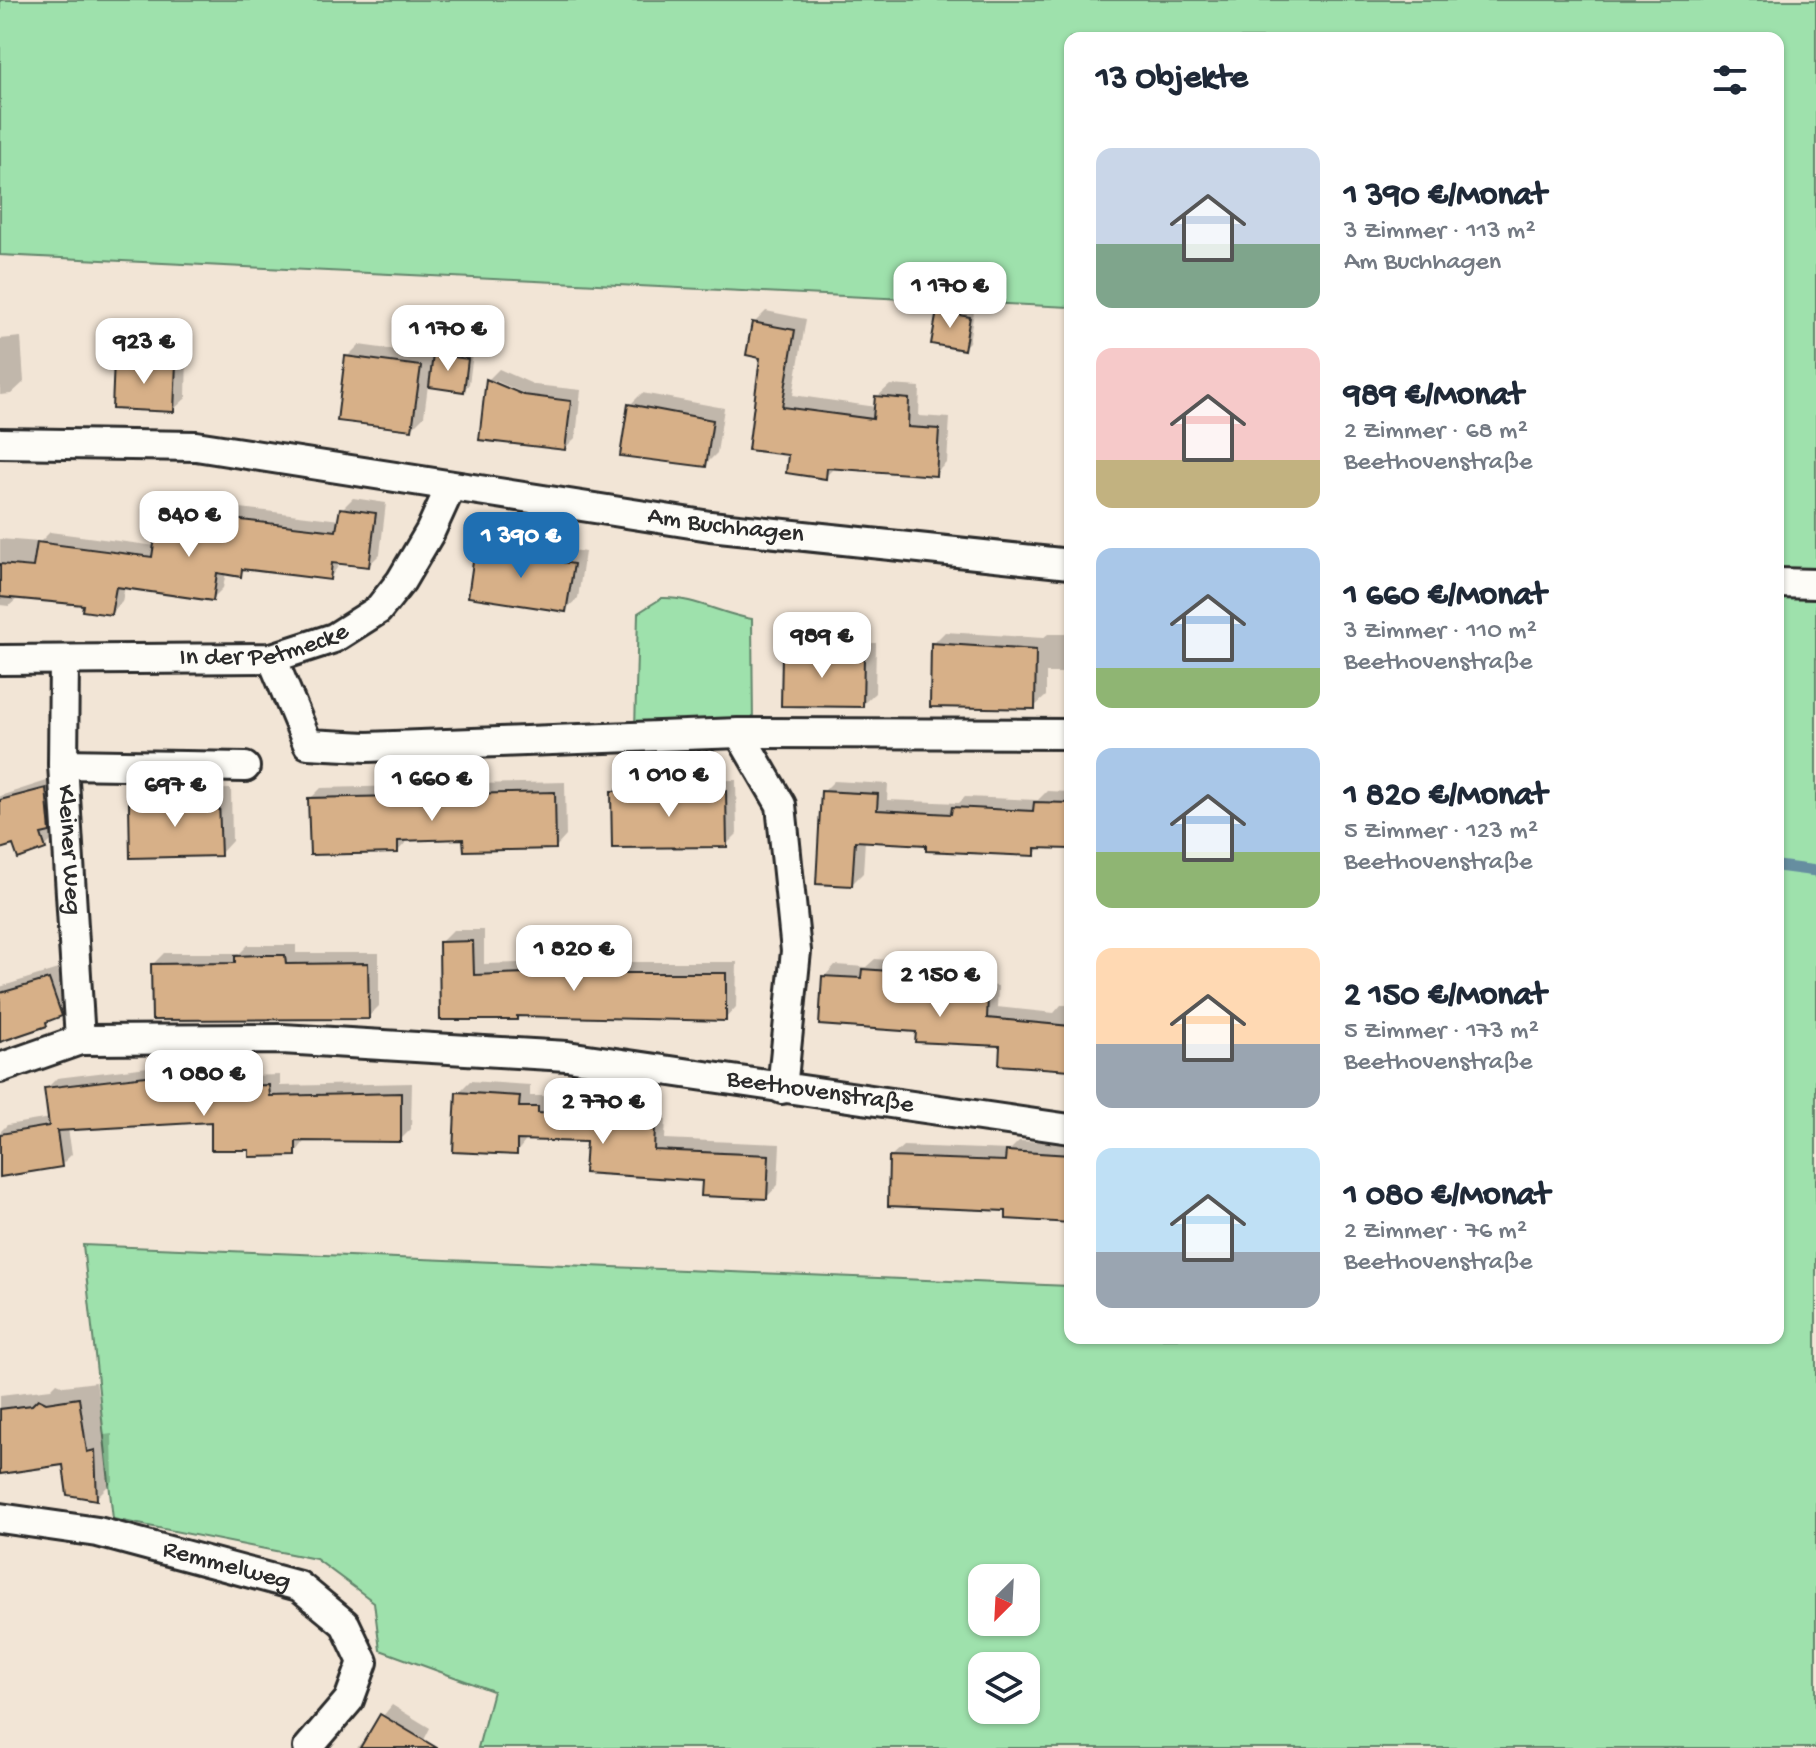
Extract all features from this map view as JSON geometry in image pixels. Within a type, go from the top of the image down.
[{"type":"street","name":"Am Buchhagen","points":[[0,443],[196,446],[450,488],[710,526],[1064,563]]},
{"type":"street","name":"In der Petmecke","points":[[0,660],[272,658],[334,638],[378,610],[401,581],[430,532],[450,488]]},
{"type":"street","points":[[1784,583],[1816,584]]},
{"type":"street","points":[[272,658],[308,744],[367,747],[739,733],[1064,734]]},
{"type":"street","name":"Kleiner Weg","points":[[64,660],[63,764],[80,1040]]},
{"type":"street","points":[[739,733],[781,805],[796,951],[782,1089]]},
{"type":"street","points":[[63,764],[245,767]]},
{"type":"street","name":"Beethovenstraße","points":[[0,1068],[80,1040],[282,1039],[567,1056],[1064,1128]]},
{"type":"street","name":"Remmelweg","points":[[0,1518],[98,1532],[299,1586],[345,1624],[363,1662],[349,1700],[308,1748]]},
{"type":"green space","points":[[0,0],[1816,0],[1816,1748],[478,1748],[493,1691],[380,1650],[374,1602],[316,1559],[113,1519],[83,1245],[1064,1286],[1064,1344],[1784,1344],[1784,32],[1064,32],[1064,307],[0,255]]},
{"type":"green space","points":[[662,598],[685,600],[752,619],[753,727],[635,730],[638,613]]},
{"type":"building","points":[[937,311],[970,317],[964,350],[931,344]]},
{"type":"building","points":[[752,322],[795,330],[782,407],[873,419],[875,396],[909,399],[908,427],[939,429],[936,476],[827,468],[826,479],[786,473],[788,455],[748,450],[760,358],[746,355]]},
{"type":"building","points":[[433,354],[468,359],[464,392],[429,387]]},
{"type":"building","points":[[345,356],[421,366],[412,430],[337,421]]},
{"type":"building","points":[[114,359],[176,362],[174,412],[112,409]]},
{"type":"building","points":[[486,379],[524,395],[571,401],[565,450],[479,440]]},
{"type":"building","points":[[628,404],[713,420],[706,467],[620,456]]},
{"type":"building","points":[[160,505],[215,513],[214,517],[336,531],[340,508],[376,513],[369,567],[332,563],[330,580],[242,569],[241,577],[217,573],[213,601],[116,587],[111,615],[82,611],[83,605],[0,597],[0,564],[33,567],[37,542],[152,557]]},
{"type":"building","points":[[475,548],[574,564],[566,612],[468,597]]},
{"type":"building","points":[[931,643],[1036,650],[1035,709],[930,707]]},
{"type":"building","points":[[782,654],[864,655],[863,707],[781,706]]},
{"type":"building","points":[[46,788],[50,832],[41,834],[46,849],[18,859],[13,845],[0,849],[0,800]]},
{"type":"building","points":[[726,790],[727,847],[612,848],[611,791]]},
{"type":"building","points":[[821,791],[878,794],[877,810],[951,814],[952,807],[1033,811],[1034,802],[1064,803],[1064,849],[1035,848],[1035,856],[926,851],[926,845],[855,841],[852,886],[816,884]]},
{"type":"building","points":[[555,792],[556,849],[464,851],[463,839],[398,841],[398,853],[310,855],[308,798],[396,796],[397,802],[462,800],[462,794]]},
{"type":"building","points":[[219,800],[221,856],[130,858],[129,803]]},
{"type":"building","points":[[473,941],[474,975],[554,972],[554,965],[609,968],[609,973],[726,973],[726,1021],[517,1016],[517,1020],[440,1020],[439,942]]},
{"type":"building","points":[[285,955],[286,964],[368,963],[369,1019],[152,1020],[151,964],[235,963],[235,956]]},
{"type":"building","points":[[862,969],[903,972],[902,988],[988,997],[987,1018],[1064,1025],[1064,1070],[999,1065],[1000,1046],[915,1042],[916,1032],[819,1025],[822,976],[861,978]]},
{"type":"building","points":[[49,979],[62,1016],[46,1022],[47,1026],[0,1042],[0,993]]},
{"type":"building","points":[[154,1075],[155,1088],[269,1085],[270,1096],[401,1093],[401,1142],[296,1141],[296,1156],[249,1157],[249,1150],[211,1150],[211,1122],[57,1131],[62,1167],[0,1177],[0,1134],[49,1126],[44,1088]]},
{"type":"building","points":[[456,1092],[520,1096],[519,1107],[538,1107],[538,1113],[618,1118],[618,1125],[655,1127],[654,1150],[769,1155],[767,1199],[701,1196],[702,1181],[584,1173],[586,1142],[517,1140],[517,1155],[453,1152]]},
{"type":"building","points":[[1006,1151],[1064,1155],[1064,1223],[1006,1219],[1006,1211],[888,1206],[889,1157],[1005,1161]]},
{"type":"building","points":[[79,1398],[87,1452],[95,1450],[97,1500],[67,1495],[63,1465],[0,1474],[0,1409],[32,1405],[38,1399],[46,1403]]},
{"type":"building","points":[[380,1714],[437,1748],[360,1748]]},
{"type":"waterway","points":[[1784,867],[1816,871]]}]
